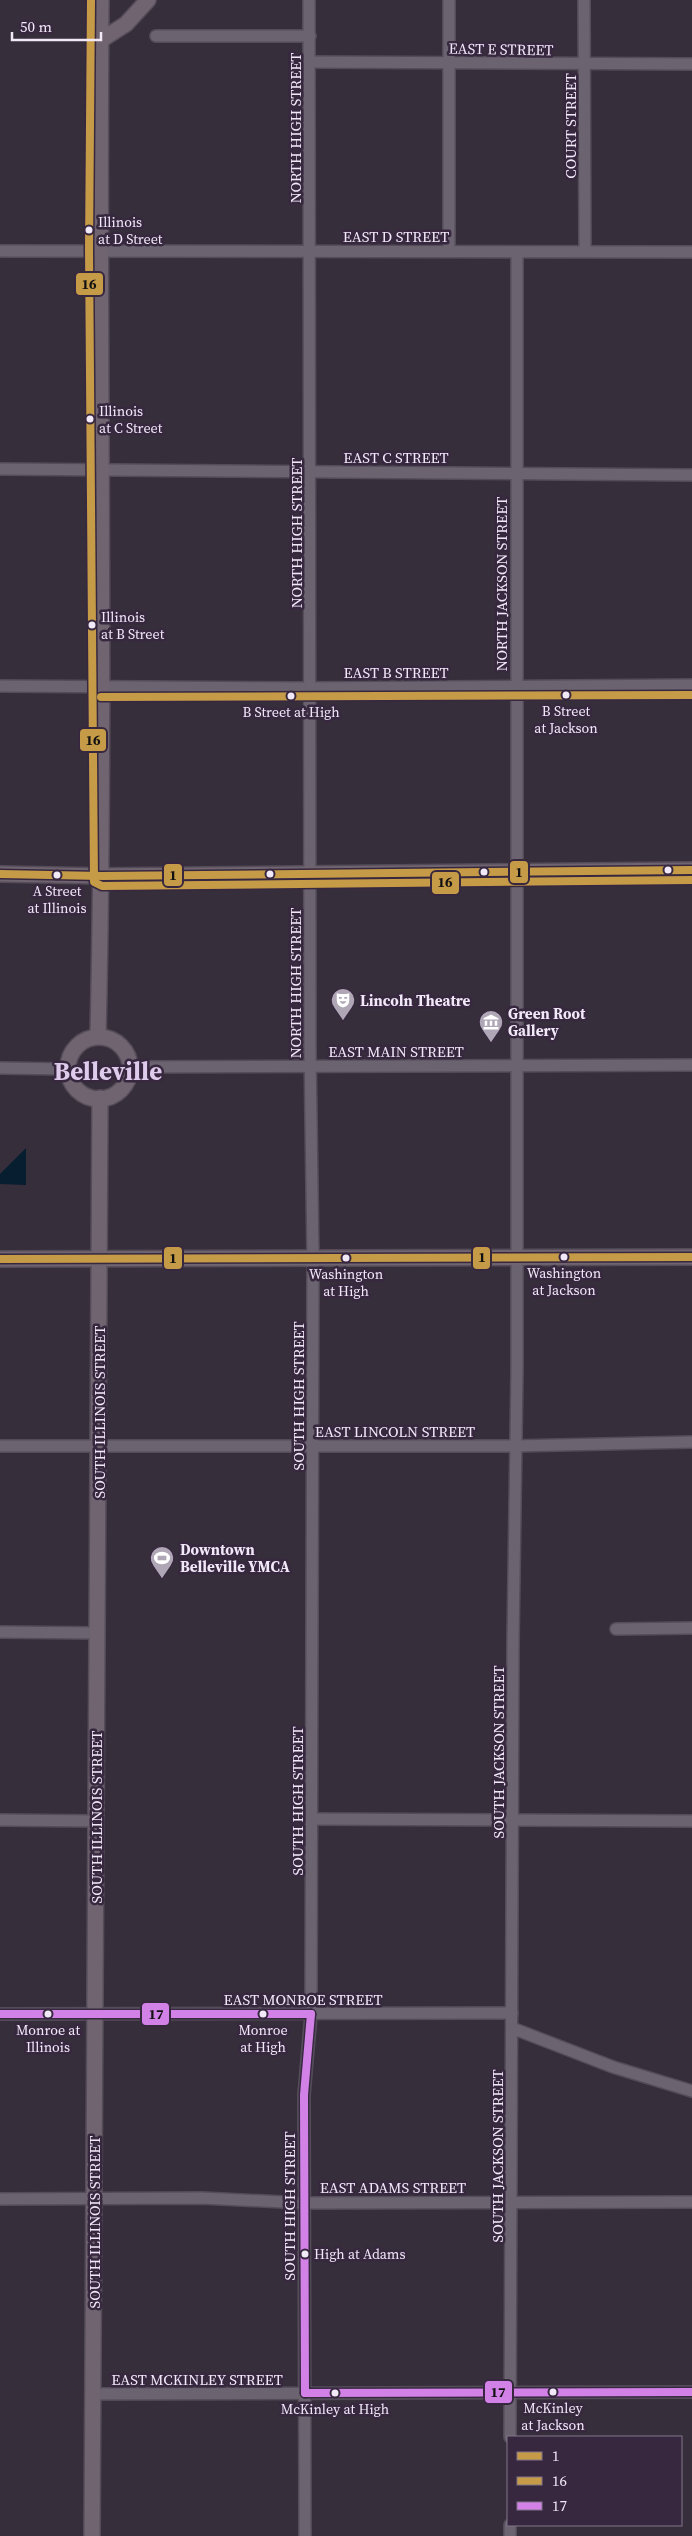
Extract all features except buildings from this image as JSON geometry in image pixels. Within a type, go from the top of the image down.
[{"type":"main road","points":[[98,1036],[102,876],[99,249],[101,0]]},
{"type":"main road","points":[[100,40],[126,24],[148,0]]},
{"type":"main road","points":[[0,874],[102,876],[692,870]]},
{"type":"main road","points":[[98,1036],[119,1044],[126,1052],[130,1067],[126,1082],[120,1090],[111,1096],[100,1098],[90,1097],[81,1093],[73,1085],[68,1069],[71,1054],[78,1045],[87,1039],[98,1036]]},
{"type":"main road","name":"SOUTH ILLINOIS STREET","points":[[92,2536],[100,1098]]},
{"type":"main road","points":[[0,1259],[692,1257]]},
{"type":"street","name":"NORTH HIGH STREET","points":[[309,0],[311,250],[310,1066]]},
{"type":"street","points":[[449,0],[449,251]]},
{"type":"street","name":"COURT STREET","points":[[584,0],[585,251]]},
{"type":"street","points":[[156,36],[310,36]]},
{"type":"street","name":"EAST E STREET","points":[[310,62],[584,65],[692,64]]},
{"type":"street","name":"EAST D STREET","points":[[0,251],[99,249],[692,252]]},
{"type":"street","name":"NORTH JACKSON STREET","points":[[515,1066],[517,252]]},
{"type":"street","name":"EAST C STREET","points":[[0,469],[692,475]]},
{"type":"street","name":"EAST B STREET","points":[[0,686],[311,688],[692,685]]},
{"type":"street","name":"EAST MAIN STREET","points":[[130,1067],[692,1065]]},
{"type":"street","name":"SOUTH HIGH STREET","points":[[305,2536],[304,2095],[311,2014],[312,1819],[313,1258],[310,1066]]},
{"type":"street","name":"SOUTH JACKSON STREET","points":[[510,2436],[514,1820],[515,1066]]},
{"type":"street","points":[[0,1068],[68,1069]]},
{"type":"street","name":"EAST LINCOLN STREET","points":[[0,1446],[515,1446],[692,1442]]},
{"type":"street","points":[[616,1628],[692,1628]]},
{"type":"street","points":[[0,1632],[97,1633]]},
{"type":"street","points":[[312,1819],[692,1821]]},
{"type":"street","points":[[0,1820],[96,1822]]},
{"type":"street","name":"EAST MONROE STREET","points":[[0,2014],[512,2013]]},
{"type":"street","points":[[512,2028],[613,2067],[692,2091]]},
{"type":"street","name":"EAST ADAMS STREET","points":[[0,2199],[202,2198],[303,2203],[692,2202]]},
{"type":"street","name":"EAST MCKINLEY STREET","points":[[93,2394],[692,2392]]},
{"type":"water","points":[[26,1148],[26,1185],[0,1184],[0,1174]]},
{"type":"transit line","name":"16","points":[[91,0],[89,249],[94,882],[102,886],[692,880]]},
{"type":"transit line","name":"16","points":[[101,697],[692,695]]},
{"type":"transit line","name":"1","points":[[0,874],[102,876],[692,870]]},
{"type":"transit line","name":"1","points":[[0,1259],[692,1257]]},
{"type":"transit line","name":"17","points":[[0,2014],[311,2014]]},
{"type":"transit line","name":"17","points":[[305,2393],[304,2095],[311,2014]]},
{"type":"transit line","name":"17","points":[[305,2393],[692,2392]]},
{"type":"place","name":"Illinois at D Street","points":[[89,230]]},
{"type":"place","name":"Illinois at C Street","points":[[90,419]]},
{"type":"place","name":"Illinois at B Street","points":[[92,625]]},
{"type":"place","name":"B Street at Jackson","points":[[566,695]]},
{"type":"place","name":"B Street at High","points":[[291,696]]},
{"type":"place","name":"A Street at Illinois","points":[[57,875]]},
{"type":"place","name":"Lincoln Theatre","points":[[343,1021]]},
{"type":"place","name":"Green Root Gallery","points":[[491,1043]]},
{"type":"place","name":"Washington at Jackson","points":[[564,1257]]},
{"type":"place","name":"Washington at High","points":[[346,1258]]},
{"type":"place","name":"Downtown Belleville YMCA","points":[[162,1579]]},
{"type":"place","name":"Monroe at Illinois","points":[[48,2014]]},
{"type":"place","name":"Monroe at High","points":[[263,2014]]},
{"type":"place","name":"High at Adams","points":[[305,2254]]},
{"type":"place","name":"McKinley at Jackson","points":[[553,2392]]},
{"type":"place","name":"McKinley at High","points":[[335,2393]]},
{"type":"district","name":"Belleville","points":[[108,1071]]}]
